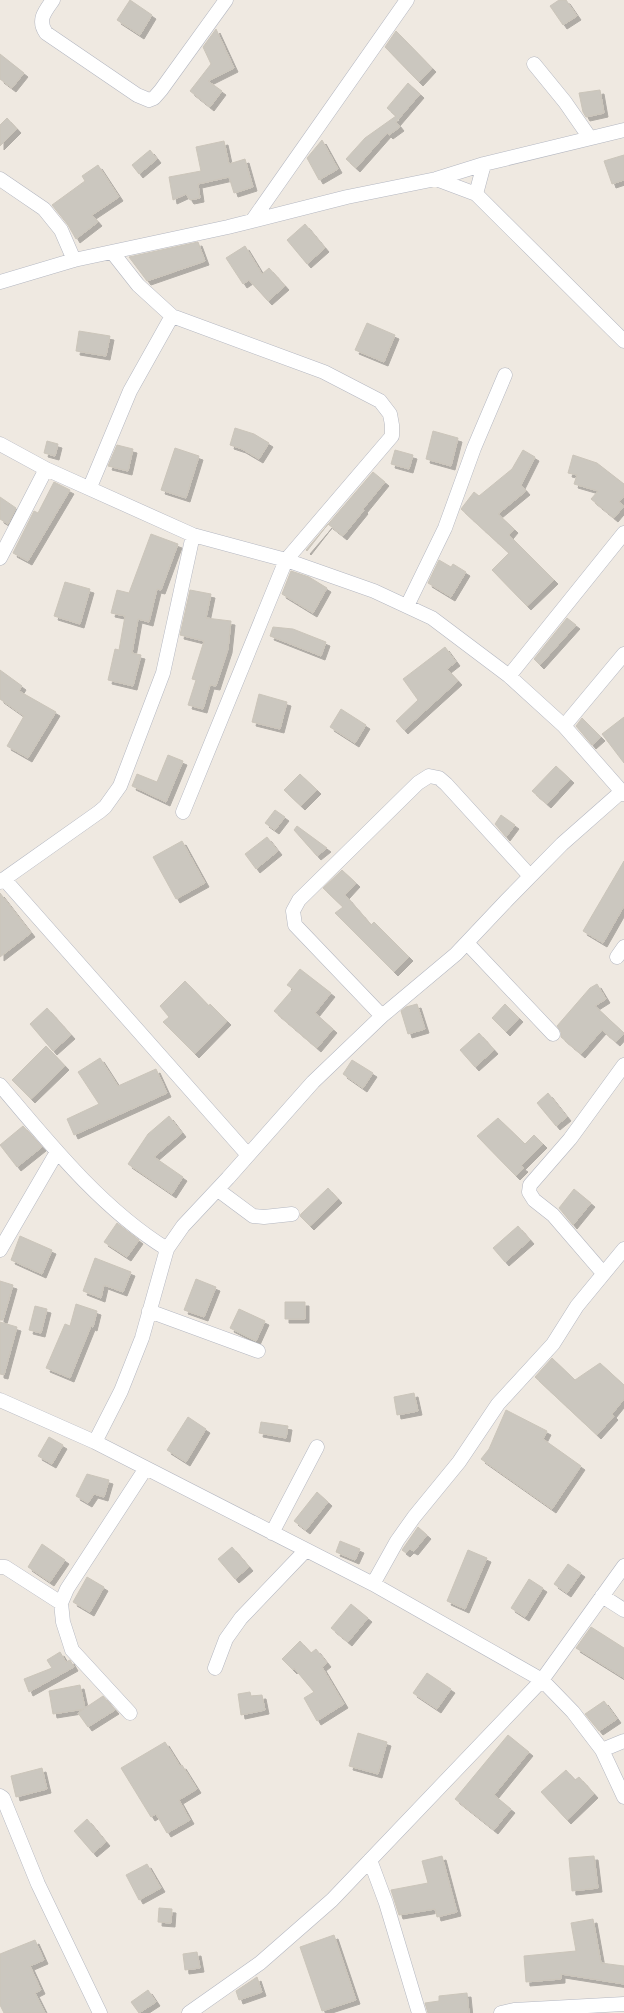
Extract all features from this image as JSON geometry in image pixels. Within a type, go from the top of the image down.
[{"type":"street","points":[[53,0],[42,20],[42,27],[46,33],[137,95],[149,100],[154,98],[161,90],[226,0]]},
{"type":"street","points":[[252,221],[407,0]]},
{"type":"street","points":[[534,64],[565,102],[590,138]]},
{"type":"street","points":[[0,282],[74,260],[436,178],[484,164],[624,130]]},
{"type":"street","points":[[476,194],[484,164]]},
{"type":"street","points":[[436,178],[476,194],[624,341]]},
{"type":"street","points":[[0,179],[44,209],[61,230],[74,260]]},
{"type":"street","points":[[112,252],[138,285],[172,316],[324,372],[380,401],[390,414],[392,425],[392,436],[286,560],[182,812]]},
{"type":"street","points":[[90,487],[130,391],[172,316]]},
{"type":"street","points":[[407,606],[445,528],[474,448],[505,375]]},
{"type":"street","points":[[0,444],[46,469],[90,487],[193,536],[286,560],[374,591],[432,618],[509,676],[564,726],[623,793],[562,844],[456,954],[382,1016],[313,1082],[218,1190],[183,1226],[167,1249],[142,1338],[121,1391],[94,1442]]},
{"type":"street","points":[[0,558],[46,469]]},
{"type":"street","points":[[509,676],[624,533]]},
{"type":"street","points":[[193,536],[162,673],[120,786],[105,808],[2,881],[248,1155]]},
{"type":"street","points":[[564,726],[624,654]]},
{"type":"street","points":[[382,1016],[295,925],[293,911],[299,900],[418,783],[429,776],[439,778],[530,876]]},
{"type":"street","points":[[467,943],[553,1034]]},
{"type":"street","points":[[603,1273],[553,1215],[534,1200],[529,1192],[530,1185],[570,1139],[624,1065]]},
{"type":"street","points":[[0,1085],[57,1152],[120,1215],[143,1235],[167,1249]]},
{"type":"street","points":[[0,1250],[57,1152]]},
{"type":"street","points":[[218,1190],[253,1216],[264,1217],[292,1214]]},
{"type":"street","points":[[374,1584],[397,1542],[414,1517],[459,1462],[498,1404],[553,1344],[577,1306],[624,1249]]},
{"type":"street","points":[[149,1311],[258,1351]]},
{"type":"street","points":[[0,1400],[94,1442],[374,1584],[542,1680],[573,1712],[602,1750],[624,1797]]},
{"type":"street","points":[[272,1533],[317,1446]]},
{"type":"street","points":[[130,1713],[72,1650],[63,1622],[61,1603],[67,1589],[146,1468]]},
{"type":"street","points":[[215,1668],[226,1639],[241,1618],[306,1550]]},
{"type":"street","points":[[189,2013],[260,1963],[332,1900],[542,1680],[624,1566]]},
{"type":"street","points":[[0,1567],[5,1567],[61,1603]]},
{"type":"street","points":[[602,1596],[624,1610]]},
{"type":"street","points":[[602,1750],[624,1741]]},
{"type":"street","points":[[0,1796],[3,1798],[38,1884],[100,2013]]},
{"type":"street","points":[[370,1860],[386,1903],[419,2013]]},
{"type":"street","points":[[501,2013],[514,2010],[624,2004]]},
{"type":"building","points":[[130,0],[152,15],[140,35],[117,20]]},
{"type":"building","points":[[559,0],[566,0],[577,16],[563,25],[550,6]]},
{"type":"building","points":[[216,29],[234,68],[208,81],[222,91],[210,107],[190,91],[211,64],[203,47]]},
{"type":"building","points":[[396,31],[432,68],[419,82],[385,47]]},
{"type":"building","points":[[0,54],[24,73],[12,88],[0,79]]},
{"type":"building","points":[[408,83],[420,94],[396,122],[400,127],[389,135],[387,133],[356,168],[346,159],[365,138],[396,116],[387,108]]},
{"type":"building","points":[[600,90],[604,113],[586,117],[579,93]]},
{"type":"building","points":[[7,118],[17,129],[0,146],[0,125]]},
{"type":"building","points":[[322,140],[338,169],[319,180],[307,158]]},
{"type":"building","points":[[224,141],[229,164],[245,159],[253,187],[234,193],[229,177],[198,184],[200,198],[190,200],[186,194],[173,200],[169,177],[201,171],[196,147]]},
{"type":"building","points":[[150,150],[157,159],[139,174],[132,165]]},
{"type":"building","points":[[624,155],[624,180],[612,184],[604,161]]},
{"type":"building","points":[[98,165],[119,197],[92,215],[98,222],[76,239],[68,225],[52,205],[85,181],[82,176]]},
{"type":"building","points":[[305,224],[325,248],[307,264],[287,240]]},
{"type":"building","points":[[198,242],[205,261],[147,281],[129,257]]},
{"type":"building","points":[[245,246],[262,274],[269,268],[285,286],[268,301],[249,280],[243,284],[226,258]]},
{"type":"building","points":[[367,323],[395,335],[384,362],[355,350]]},
{"type":"building","points":[[79,331],[110,336],[106,356],[76,351]]},
{"type":"building","points":[[235,428],[254,434],[269,443],[259,459],[242,449],[230,445]]},
{"type":"building","points":[[433,431],[458,438],[451,466],[426,459]]},
{"type":"building","points":[[47,441],[58,444],[55,456],[44,453]]},
{"type":"building","points":[[117,445],[133,449],[128,471],[108,466]]},
{"type":"building","points":[[175,448],[199,456],[186,498],[161,490]]},
{"type":"building","points":[[395,450],[413,455],[409,469],[391,464]]},
{"type":"building","points":[[523,450],[535,457],[521,485],[526,491],[498,514],[514,529],[509,535],[554,580],[527,606],[492,570],[509,553],[461,509],[474,492],[479,496],[512,469]]},
{"type":"building","points":[[573,455],[597,463],[624,484],[624,496],[619,502],[624,506],[614,518],[591,499],[598,491],[574,484],[577,475],[568,473]]},
{"type":"building","points":[[373,472],[385,482],[343,536],[328,524]]},
{"type":"building","points":[[54,482],[70,490],[28,561],[13,553],[34,511],[38,513]]},
{"type":"building","points":[[0,497],[16,508],[8,524],[0,519]]},
{"type":"building","points":[[325,528],[307,551],[306,550]]},
{"type":"building","points":[[151,534],[178,544],[161,590],[157,589],[149,622],[138,619],[132,653],[141,655],[133,686],[108,680],[115,649],[119,650],[125,616],[111,613],[117,590],[129,593]]},
{"type":"building","points":[[439,560],[451,567],[453,564],[466,572],[451,597],[428,583]]},
{"type":"building","points":[[291,571],[309,577],[327,588],[313,613],[282,594]]},
{"type":"building","points":[[65,582],[90,589],[80,624],[54,616]]},
{"type":"building","points":[[190,590],[211,594],[206,618],[231,621],[228,649],[216,686],[210,685],[203,709],[188,705],[196,680],[192,679],[204,641],[180,635]]},
{"type":"building","points":[[567,618],[576,625],[540,665],[534,659]]},
{"type":"building","points":[[273,627],[293,629],[326,642],[321,656],[270,636]]},
{"type":"building","points":[[445,647],[456,662],[447,669],[458,681],[404,730],[396,721],[418,700],[403,679]]},
{"type":"building","points":[[0,670],[22,686],[19,691],[56,712],[28,758],[7,746],[24,716],[0,699]]},
{"type":"building","points":[[259,694],[287,702],[280,729],[252,722]]},
{"type":"building","points":[[341,709],[366,725],[355,743],[330,727]]},
{"type":"building","points":[[624,717],[624,763],[602,734]]},
{"type":"building","points":[[582,718],[601,737],[592,745],[576,726]]},
{"type":"building","points":[[168,755],[183,761],[166,802],[132,786],[137,774],[157,782]]},
{"type":"building","points":[[556,766],[570,779],[547,804],[532,791]]},
{"type":"building","points":[[300,774],[317,790],[301,806],[284,790]]},
{"type":"building","points":[[275,810],[285,817],[275,830],[265,823]]},
{"type":"building","points":[[501,815],[515,825],[506,837],[495,824]]},
{"type":"building","points":[[297,826],[327,848],[317,856],[294,830]]},
{"type":"building","points":[[267,837],[278,851],[256,869],[245,854]]},
{"type":"building","points":[[182,841],[205,883],[176,899],[153,857]]},
{"type":"building","points":[[624,861],[624,906],[603,943],[583,931]]},
{"type":"building","points":[[342,870],[356,883],[345,895],[371,925],[374,922],[409,957],[394,972],[335,913],[343,907],[323,888]]},
{"type":"building","points":[[0,893],[31,933],[0,957]]},
{"type":"building","points":[[300,969],[331,993],[315,1013],[333,1029],[317,1048],[274,1011],[293,989],[287,985]]},
{"type":"building","points":[[185,981],[209,1006],[210,1004],[227,1021],[195,1054],[163,1022],[169,1017],[160,1006]]},
{"type":"building","points":[[597,984],[606,999],[595,1006],[624,1033],[616,1042],[602,1030],[581,1054],[561,1037],[561,1032],[557,1026],[590,988]]},
{"type":"building","points":[[417,1004],[425,1029],[408,1034],[401,1011],[406,1007]]},
{"type":"building","points":[[505,1004],[519,1018],[506,1032],[492,1018]]},
{"type":"building","points":[[47,1008],[71,1035],[53,1051],[30,1024]]},
{"type":"building","points":[[479,1033],[494,1050],[475,1067],[460,1050]]},
{"type":"building","points":[[46,1046],[65,1066],[31,1099],[12,1080]]},
{"type":"building","points":[[100,1058],[118,1086],[156,1069],[167,1093],[74,1135],[67,1119],[99,1104],[78,1072]]},
{"type":"building","points":[[352,1060],[373,1073],[363,1088],[343,1074]]},
{"type":"building","points":[[548,1093],[567,1117],[556,1126],[537,1103]]},
{"type":"building","points":[[169,1116],[182,1133],[154,1157],[183,1177],[172,1194],[128,1164],[148,1134]]},
{"type":"building","points":[[498,1118],[525,1144],[534,1135],[543,1144],[521,1166],[524,1168],[516,1176],[477,1136]]},
{"type":"building","points":[[23,1126],[42,1147],[17,1167],[0,1145]]},
{"type":"building","points":[[328,1188],[338,1199],[310,1226],[300,1216]]},
{"type":"building","points":[[574,1189],[591,1203],[573,1225],[559,1208]]},
{"type":"building","points":[[117,1223],[139,1240],[127,1257],[104,1242]]},
{"type":"building","points":[[518,1226],[530,1240],[505,1262],[493,1248]]},
{"type":"building","points":[[20,1236],[52,1250],[42,1274],[11,1260]]},
{"type":"building","points":[[95,1258],[131,1272],[123,1292],[104,1285],[101,1298],[83,1291]]},
{"type":"building","points":[[196,1279],[216,1287],[204,1317],[184,1310]]},
{"type":"building","points":[[0,1281],[13,1285],[3,1320],[0,1320]]},
{"type":"building","points":[[285,1302],[305,1302],[305,1319],[285,1319]]},
{"type":"building","points":[[76,1304],[97,1311],[93,1327],[91,1326],[70,1378],[46,1368],[65,1324],[70,1326]]},
{"type":"building","points":[[35,1306],[47,1309],[41,1333],[29,1330]]},
{"type":"building","points":[[239,1309],[265,1321],[256,1341],[230,1328]]},
{"type":"building","points":[[0,1322],[17,1327],[4,1375],[0,1374]]},
{"type":"building","points":[[552,1358],[575,1380],[600,1363],[624,1385],[624,1399],[612,1414],[614,1416],[597,1435],[535,1377]]},
{"type":"building","points":[[414,1393],[418,1411],[397,1415],[394,1397]]},
{"type":"building","points":[[506,1410],[547,1431],[543,1439],[581,1466],[552,1509],[481,1459],[489,1449]]},
{"type":"building","points":[[188,1417],[206,1429],[186,1462],[167,1450]]},
{"type":"building","points":[[261,1422],[288,1426],[286,1438],[259,1433]]},
{"type":"building","points":[[49,1437],[63,1445],[52,1464],[38,1456]]},
{"type":"building","points":[[87,1474],[109,1480],[104,1497],[94,1494],[88,1503],[76,1496]]},
{"type":"building","points":[[317,1492],[328,1502],[306,1530],[294,1521]]},
{"type":"building","points":[[418,1527],[427,1535],[414,1551],[410,1549],[406,1553],[402,1550]]},
{"type":"building","points":[[340,1541],[360,1549],[355,1560],[336,1552]]},
{"type":"building","points":[[42,1544],[65,1560],[50,1582],[28,1567]]},
{"type":"building","points":[[232,1547],[249,1567],[235,1579],[218,1559]]},
{"type":"building","points":[[468,1550],[487,1558],[465,1609],[447,1601]]},
{"type":"building","points":[[568,1564],[581,1573],[567,1593],[554,1584]]},
{"type":"building","points":[[87,1577],[104,1587],[90,1612],[73,1602]]},
{"type":"building","points":[[529,1579],[543,1588],[525,1617],[511,1608]]},
{"type":"building","points":[[351,1604],[368,1618],[348,1642],[331,1628]]},
{"type":"building","points":[[591,1627],[624,1648],[624,1678],[576,1648]]},
{"type":"building","points":[[300,1641],[311,1653],[316,1649],[327,1663],[322,1667],[344,1704],[317,1721],[304,1698],[314,1692],[294,1668],[293,1670],[282,1659]]},
{"type":"building","points":[[60,1652],[66,1662],[70,1660],[74,1667],[29,1692],[24,1679],[52,1668],[47,1660]]},
{"type":"building","points":[[427,1673],[451,1689],[437,1709],[413,1693]]},
{"type":"building","points":[[80,1685],[85,1708],[103,1696],[115,1710],[88,1727],[78,1713],[84,1709],[53,1714],[49,1691]]},
{"type":"building","points":[[250,1692],[251,1696],[262,1695],[265,1710],[241,1715],[238,1694]]},
{"type":"building","points":[[604,1701],[617,1719],[599,1731],[585,1714]]},
{"type":"building","points":[[358,1733],[387,1742],[378,1774],[349,1766]]},
{"type":"building","points":[[508,1735],[529,1752],[494,1795],[511,1809],[494,1830],[455,1799]]},
{"type":"building","points":[[165,1742],[197,1789],[179,1800],[190,1820],[167,1833],[156,1814],[151,1817],[121,1768]]},
{"type":"building","points":[[42,1768],[47,1789],[16,1797],[11,1776]]},
{"type":"building","points":[[566,1770],[575,1780],[579,1777],[594,1794],[567,1820],[541,1792]]},
{"type":"building","points":[[87,1819],[106,1842],[93,1853],[74,1831]]},
{"type":"building","points":[[442,1856],[457,1912],[437,1917],[435,1909],[399,1915],[391,1890],[428,1883],[422,1861]]},
{"type":"building","points":[[594,1856],[598,1888],[572,1891],[569,1858]]},
{"type":"building","points":[[147,1864],[161,1888],[139,1900],[126,1875]]},
{"type":"building","points":[[159,1908],[172,1909],[171,1923],[158,1922]]},
{"type":"building","points":[[593,1919],[601,1963],[624,1966],[624,1984],[561,1974],[561,1979],[526,1982],[524,1956],[576,1951],[571,1923]]},
{"type":"building","points":[[334,1935],[356,2000],[322,2011],[300,1947]]},
{"type":"building","points":[[35,1940],[44,1960],[30,1966],[41,1990],[35,1993],[45,2013],[4,2013],[0,2005],[0,1954]]},
{"type":"building","points":[[197,1952],[200,1968],[185,1970],[183,1954]]},
{"type":"building","points":[[257,1977],[262,1992],[239,2000],[236,1991]]},
{"type":"building","points":[[148,1990],[156,2002],[139,2013],[131,2002]]},
{"type":"building","points":[[467,1993],[469,2013],[428,2013],[425,2003],[439,2001],[439,1996]]}]
